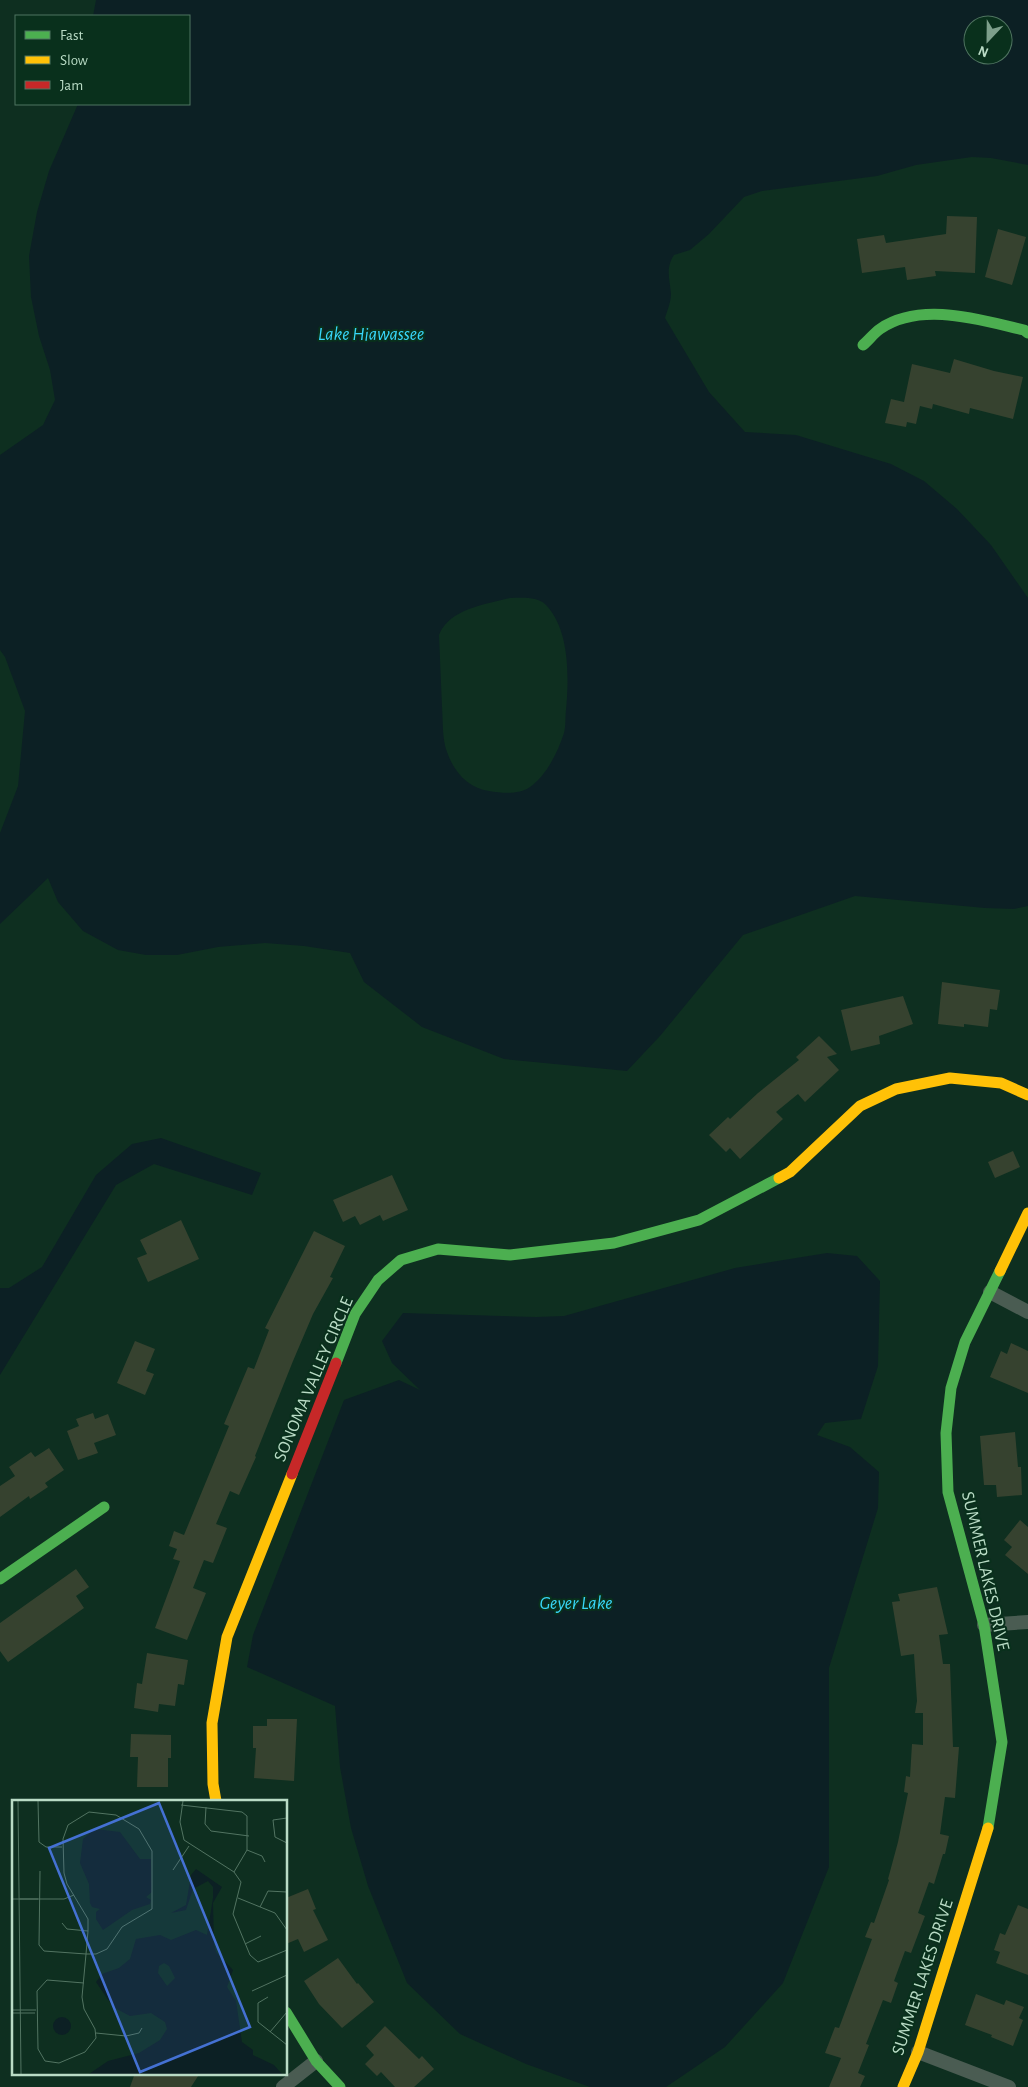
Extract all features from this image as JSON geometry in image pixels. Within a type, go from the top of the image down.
[{"type":"street","points":[[863,345],[881,328],[910,317],[956,316],[1024,330],[1028,333]]},
{"type":"street","name":"SONOMA VALLEY CIRCLE","points":[[216,1800],[213,1784],[212,1723],[227,1637],[356,1314],[378,1280],[401,1260],[438,1249],[510,1255],[614,1243],[699,1220],[790,1172],[860,1106],[896,1089],[950,1078],[1001,1083],[1028,1095]]},
{"type":"street","name":"SUMMER LAKES DRIVE","points":[[903,2087],[918,2052],[987,1833],[1002,1742],[984,1625],[948,1492],[946,1433],[951,1388],[966,1342],[1028,1213]]},
{"type":"street","points":[[990,1292],[1028,1312]]},
{"type":"street","points":[[0,1579],[104,1507]]},
{"type":"street","points":[[984,1625],[1028,1622]]},
{"type":"street","points":[[288,2015],[316,2061],[340,2087]]},
{"type":"street","points":[[918,2052],[1009,2087]]},
{"type":"street","points":[[283,2087],[316,2061]]},
{"type":"water","name":"Lake Hiawassee","points":[[96,0],[1028,0],[1028,165],[991,158],[972,157],[916,165],[877,176],[762,191],[744,197],[709,234],[690,250],[674,255],[669,270],[671,297],[665,318],[709,392],[745,432],[796,435],[891,464],[924,481],[957,509],[991,545],[1028,598],[1028,906],[1014,909],[985,908],[855,896],[743,935],[660,1036],[627,1071],[504,1059],[422,1027],[364,982],[350,953],[304,946],[265,943],[218,947],[177,955],[146,955],[118,950],[83,931],[58,902],[48,878],[0,924],[0,833],[18,786],[25,711],[5,657],[0,650],[0,455],[43,425],[55,400],[50,370],[39,336],[31,297],[29,256],[37,212],[49,171],[78,105],[190,105],[190,15],[93,15]],"holes":[[[510,598],[538,600],[546,605],[554,615],[564,641],[568,684],[565,730],[551,763],[541,777],[526,790],[505,793],[481,789],[468,783],[463,778],[454,766],[445,747],[439,635],[451,619],[480,605]]]},
{"type":"water","points":[[161,1138],[261,1173],[252,1195],[154,1164],[116,1185],[0,1375],[0,1288],[9,1288],[42,1267],[96,1175],[132,1144]]},
{"type":"water","name":"Geyer Lake","points":[[827,1253],[857,1256],[880,1281],[878,1366],[861,1419],[825,1423],[817,1435],[850,1447],[879,1472],[878,1508],[829,1668],[829,1867],[783,1983],[725,2047],[666,2087],[590,2087],[526,2064],[460,2034],[407,1983],[368,1886],[351,1828],[340,1767],[335,1706],[247,1667],[253,1635],[344,1400],[399,1380],[420,1390],[392,1363],[382,1341],[403,1313],[536,1317],[564,1316],[735,1268]]},
{"type":"building","points":[[947,216],[977,217],[975,273],[935,271],[936,276],[907,280],[905,267],[862,273],[857,239],[884,235],[886,243],[946,234]]},
{"type":"building","points":[[998,229],[1026,237],[1012,285],[985,277]]},
{"type":"building","points":[[954,359],[994,371],[1023,377],[1013,419],[970,408],[969,414],[933,404],[932,409],[920,406],[916,424],[907,422],[906,427],[885,423],[891,399],[904,402],[912,364],[950,373]]},
{"type":"building","points":[[942,982],[1000,990],[997,1010],[990,1009],[988,1027],[964,1024],[964,1027],[938,1024]]},
{"type":"building","points":[[903,996],[913,1024],[879,1036],[880,1044],[851,1051],[841,1010]]},
{"type":"building","points":[[819,1036],[837,1054],[827,1057],[839,1070],[805,1102],[798,1094],[776,1112],[783,1119],[740,1159],[730,1148],[726,1152],[709,1135],[728,1117],[730,1119],[758,1093],[799,1060],[796,1057]]},
{"type":"building","points":[[1013,1151],[1020,1167],[995,1178],[988,1162]]},
{"type":"building","points":[[392,1175],[408,1210],[383,1221],[380,1215],[360,1225],[355,1216],[343,1222],[333,1200]]},
{"type":"building","points":[[181,1220],[199,1259],[148,1282],[137,1258],[147,1254],[140,1240]]},
{"type":"building","points":[[314,1231],[345,1246],[330,1277],[333,1278],[313,1314],[239,1495],[230,1491],[216,1524],[227,1528],[213,1563],[204,1560],[193,1588],[206,1593],[187,1640],[155,1628],[180,1561],[173,1559],[177,1549],[169,1546],[174,1531],[184,1535],[229,1426],[224,1424],[248,1367],[254,1369],[269,1330],[265,1328]]},
{"type":"building","points":[[135,1341],[155,1349],[146,1371],[154,1374],[145,1395],[117,1383]]},
{"type":"building","points":[[1011,1343],[1028,1351],[1028,1393],[990,1377],[1001,1351],[1007,1354]]},
{"type":"building","points":[[93,1413],[95,1419],[108,1414],[116,1435],[94,1443],[98,1453],[78,1460],[67,1431],[79,1426],[76,1419]]},
{"type":"building","points":[[1015,1432],[1018,1467],[1021,1467],[1022,1495],[997,1497],[996,1485],[984,1485],[980,1436]]},
{"type":"building","points":[[49,1448],[64,1470],[45,1483],[48,1487],[30,1499],[29,1496],[0,1517],[0,1486],[15,1476],[9,1467],[31,1452],[35,1457]]},
{"type":"building","points":[[1020,1520],[1028,1527],[1028,1574],[1005,1555],[1012,1547],[1004,1540]]},
{"type":"building","points":[[76,1569],[89,1587],[76,1596],[84,1608],[8,1662],[0,1651],[0,1623]]},
{"type":"building","points":[[937,1587],[948,1634],[939,1635],[943,1664],[950,1664],[953,1747],[959,1747],[955,1798],[945,1797],[940,1834],[949,1836],[945,1854],[943,1854],[934,1884],[929,1882],[918,1913],[925,1916],[911,1953],[905,1951],[894,1981],[898,1983],[891,2003],[883,2000],[866,2044],[869,2045],[858,2073],[865,2076],[860,2087],[829,2087],[841,2058],[825,2053],[835,2027],[839,2028],[872,1939],[865,1937],[871,1922],[874,1923],[889,1880],[908,1793],[904,1792],[906,1776],[910,1777],[912,1744],[923,1745],[923,1713],[915,1713],[917,1701],[914,1654],[901,1656],[892,1602],[900,1601],[898,1594]]},
{"type":"building","points":[[147,1653],[188,1660],[184,1685],[178,1684],[175,1706],[159,1704],[158,1712],[134,1708],[137,1683],[142,1684]]},
{"type":"building","points":[[267,1719],[297,1719],[294,1781],[254,1778],[256,1748],[253,1748],[253,1726],[267,1726]]},
{"type":"building","points":[[131,1734],[171,1735],[171,1758],[168,1758],[168,1787],[137,1787],[138,1757],[130,1757]]},
{"type":"building","points":[[308,1889],[316,1909],[313,1910],[328,1940],[304,1952],[298,1939],[288,1943],[288,1897]]},
{"type":"building","points":[[1018,1905],[1028,1909],[1028,1975],[996,1963],[1000,1952],[994,1950],[1000,1933],[1005,1935]]},
{"type":"building","points":[[338,1958],[357,1984],[374,2002],[342,2028],[319,2004],[304,1981]]},
{"type":"building","points":[[976,1994],[1004,2005],[1006,2000],[1024,2007],[1019,2018],[1023,2020],[1013,2046],[991,2037],[992,2035],[965,2025]]},
{"type":"building","points":[[385,2026],[419,2059],[422,2056],[434,2069],[414,2087],[395,2087],[381,2072],[377,2076],[365,2064],[374,2055],[366,2046]]},
{"type":"building","points":[[135,2074],[199,2074],[191,2087],[130,2087]]},
{"type":"traffic: fast","points":[[863,345],[880,329],[896,321],[932,314],[970,318],[1024,330],[1028,333]]},
{"type":"traffic: fast","points":[[336,1363],[355,1314],[378,1280],[401,1260],[438,1249],[510,1255],[614,1243],[699,1220],[779,1178]]},
{"type":"traffic: fast","points":[[988,1828],[1002,1742],[984,1625],[948,1492],[946,1433],[951,1388],[965,1342],[1000,1271]]},
{"type":"traffic: fast","points":[[0,1579],[104,1507]]},
{"type":"traffic: fast","points":[[288,2015],[316,2061],[340,2087]]},
{"type":"traffic: slow","points":[[779,1178],[790,1172],[860,1106],[896,1089],[950,1078],[1001,1083],[1028,1095]]},
{"type":"traffic: slow","points":[[1000,1271],[1028,1213]]},
{"type":"traffic: slow","points":[[216,1800],[213,1784],[212,1723],[227,1637],[292,1474]]},
{"type":"traffic: slow","points":[[903,2087],[918,2052],[988,1828]]},
{"type":"traffic: jam","points":[[292,1474],[336,1363]]}]
